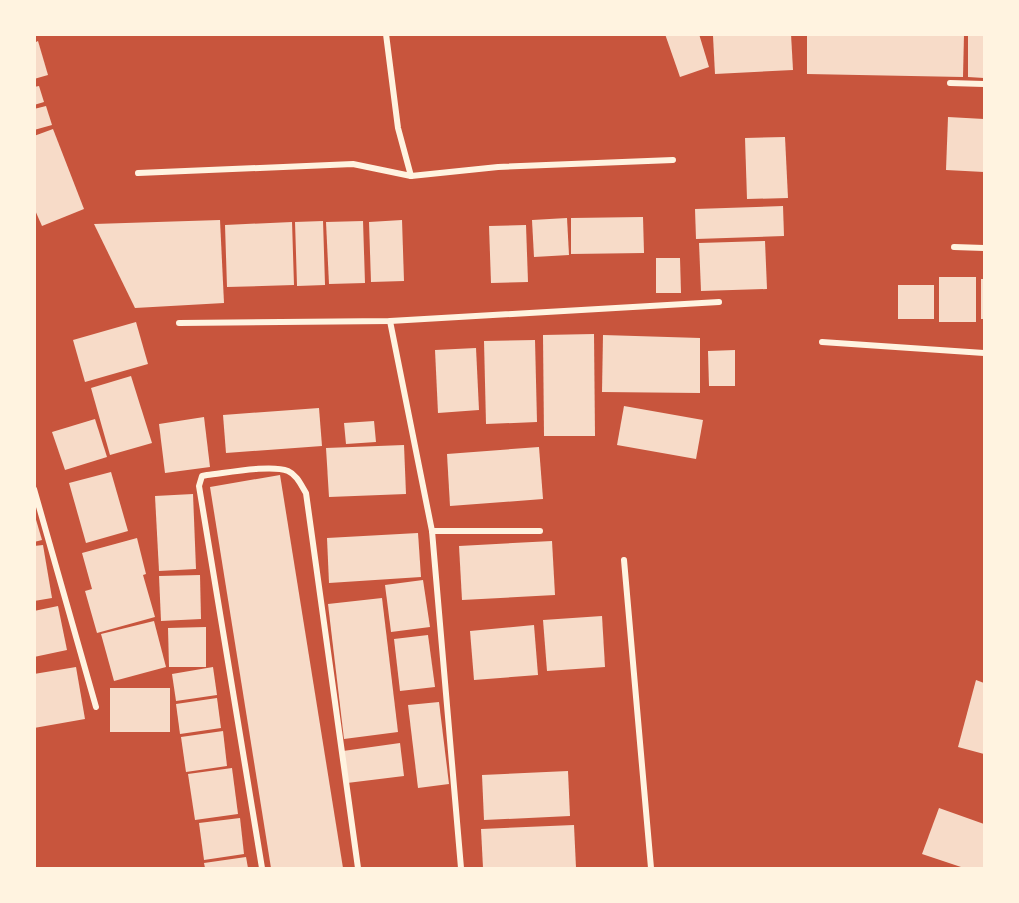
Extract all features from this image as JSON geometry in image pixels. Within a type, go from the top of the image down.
[{"type":"street","points":[[386,34],[398,128],[411,176]]},
{"type":"street","points":[[950,84],[984,84]]},
{"type":"street","points":[[138,173],[353,164],[411,176],[498,168],[673,160]]},
{"type":"street","points":[[954,248],[984,248]]},
{"type":"street","points":[[179,323],[390,321],[719,302]]},
{"type":"street","points":[[390,321],[432,531],[460,868]]},
{"type":"street","points":[[822,342],[984,352]]},
{"type":"street","points":[[262,868],[199,486],[202,476],[275,469],[289,471],[299,480],[306,493],[358,868]]},
{"type":"street","points":[[34,489],[96,707]]},
{"type":"street","points":[[432,531],[540,531]]},
{"type":"street","points":[[624,560],[651,868]]},
{"type":"building","points":[[665,34],[699,34],[709,67],[680,77]]},
{"type":"building","points":[[791,34],[793,70],[715,74],[713,36]]},
{"type":"building","points":[[807,34],[964,34],[963,77],[807,74]]},
{"type":"building","points":[[968,34],[984,34],[984,78],[968,77]]},
{"type":"building","points":[[38,41],[48,75],[34,79],[34,43]]},
{"type":"building","points":[[39,86],[44,102],[34,105],[34,87]]},
{"type":"building","points":[[46,106],[52,125],[34,130],[34,109]]},
{"type":"building","points":[[948,117],[984,119],[984,172],[946,170]]},
{"type":"building","points":[[53,129],[84,209],[42,226],[34,208],[34,136]]},
{"type":"building","points":[[785,137],[788,198],[747,199],[745,138]]},
{"type":"building","points":[[783,206],[784,236],[696,239],[695,209]]},
{"type":"building","points":[[643,217],[644,253],[571,254],[571,218]]},
{"type":"building","points":[[567,218],[569,255],[534,257],[532,220]]},
{"type":"building","points":[[220,220],[224,303],[135,308],[94,224]]},
{"type":"building","points":[[402,220],[404,281],[371,282],[369,222]]},
{"type":"building","points":[[323,221],[325,285],[297,286],[295,222]]},
{"type":"building","points":[[363,221],[365,283],[329,284],[326,222]]},
{"type":"building","points":[[292,222],[294,285],[227,287],[225,225]]},
{"type":"building","points":[[526,225],[528,282],[491,283],[489,226]]},
{"type":"building","points":[[765,241],[767,289],[701,291],[699,243]]},
{"type":"building","points":[[656,258],[680,258],[681,293],[656,293]]},
{"type":"building","points":[[939,277],[976,277],[976,322],[939,322]]},
{"type":"building","points":[[981,279],[984,279],[984,319],[981,319]]},
{"type":"building","points":[[898,285],[934,285],[934,319],[898,319]]},
{"type":"building","points":[[136,322],[148,364],[85,382],[73,340]]},
{"type":"building","points":[[594,334],[595,436],[544,436],[543,335]]},
{"type":"building","points":[[603,335],[700,338],[700,393],[602,392]]},
{"type":"building","points":[[535,340],[537,422],[486,424],[484,341]]},
{"type":"building","points":[[476,348],[479,410],[438,413],[435,350]]},
{"type":"building","points":[[735,350],[735,386],[709,386],[708,351]]},
{"type":"building","points":[[131,376],[152,443],[110,455],[91,388]]},
{"type":"building","points":[[624,406],[703,420],[696,459],[617,445]]},
{"type":"building","points":[[319,408],[322,446],[226,453],[223,415]]},
{"type":"building","points":[[204,417],[210,467],[165,473],[159,424]]},
{"type":"building","points":[[95,419],[107,457],[65,470],[52,432]]},
{"type":"building","points":[[374,421],[376,442],[346,444],[344,423]]},
{"type":"building","points":[[404,445],[406,494],[329,497],[326,448]]},
{"type":"building","points":[[539,447],[543,499],[450,506],[447,454]]},
{"type":"building","points":[[111,472],[128,531],[86,543],[69,483]]},
{"type":"building","points":[[280,475],[343,868],[271,868],[210,487]]},
{"type":"building","points":[[193,494],[196,569],[159,571],[155,496]]},
{"type":"building","points":[[34,513],[42,540],[34,542]]},
{"type":"building","points":[[418,533],[421,577],[329,583],[327,538]]},
{"type":"building","points":[[137,538],[146,574],[143,575],[155,617],[97,633],[85,591],[92,589],[82,553]]},
{"type":"building","points":[[552,541],[555,595],[462,600],[459,546]]},
{"type":"building","points":[[43,545],[52,598],[34,601],[34,546]]},
{"type":"building","points":[[200,575],[201,619],[161,621],[159,576]]},
{"type":"building","points":[[423,580],[430,627],[391,632],[385,585]]},
{"type":"building","points":[[382,598],[398,732],[344,739],[328,604]]},
{"type":"building","points":[[58,606],[67,650],[34,657],[34,611]]},
{"type":"building","points":[[602,616],[605,667],[547,671],[543,620]]},
{"type":"building","points":[[154,621],[166,667],[114,681],[101,634]]},
{"type":"building","points":[[534,625],[538,675],[474,680],[470,631]]},
{"type":"building","points":[[206,627],[206,667],[169,667],[168,628]]},
{"type":"building","points":[[428,635],[435,687],[400,691],[394,639]]},
{"type":"building","points":[[76,667],[85,719],[34,728],[34,674]]},
{"type":"building","points":[[213,667],[217,695],[176,701],[172,674]]},
{"type":"building","points":[[976,680],[984,683],[984,754],[958,747]]},
{"type":"building","points":[[110,688],[170,688],[170,732],[110,732]]},
{"type":"building","points":[[217,698],[221,728],[180,734],[176,704]]},
{"type":"building","points":[[439,702],[449,784],[418,788],[408,705]]},
{"type":"building","points":[[223,731],[227,766],[186,772],[181,737]]},
{"type":"building","points":[[400,743],[404,776],[347,783],[343,751]]},
{"type":"building","points":[[232,768],[238,814],[195,820],[188,774]]},
{"type":"building","points":[[568,771],[570,816],[484,820],[482,775]]},
{"type":"building","points":[[939,808],[984,824],[984,868],[964,868],[922,854]]},
{"type":"building","points":[[240,818],[244,854],[204,860],[199,823]]},
{"type":"building","points":[[574,825],[576,868],[483,868],[481,829]]},
{"type":"building","points":[[246,857],[248,868],[205,868],[204,863]]}]
